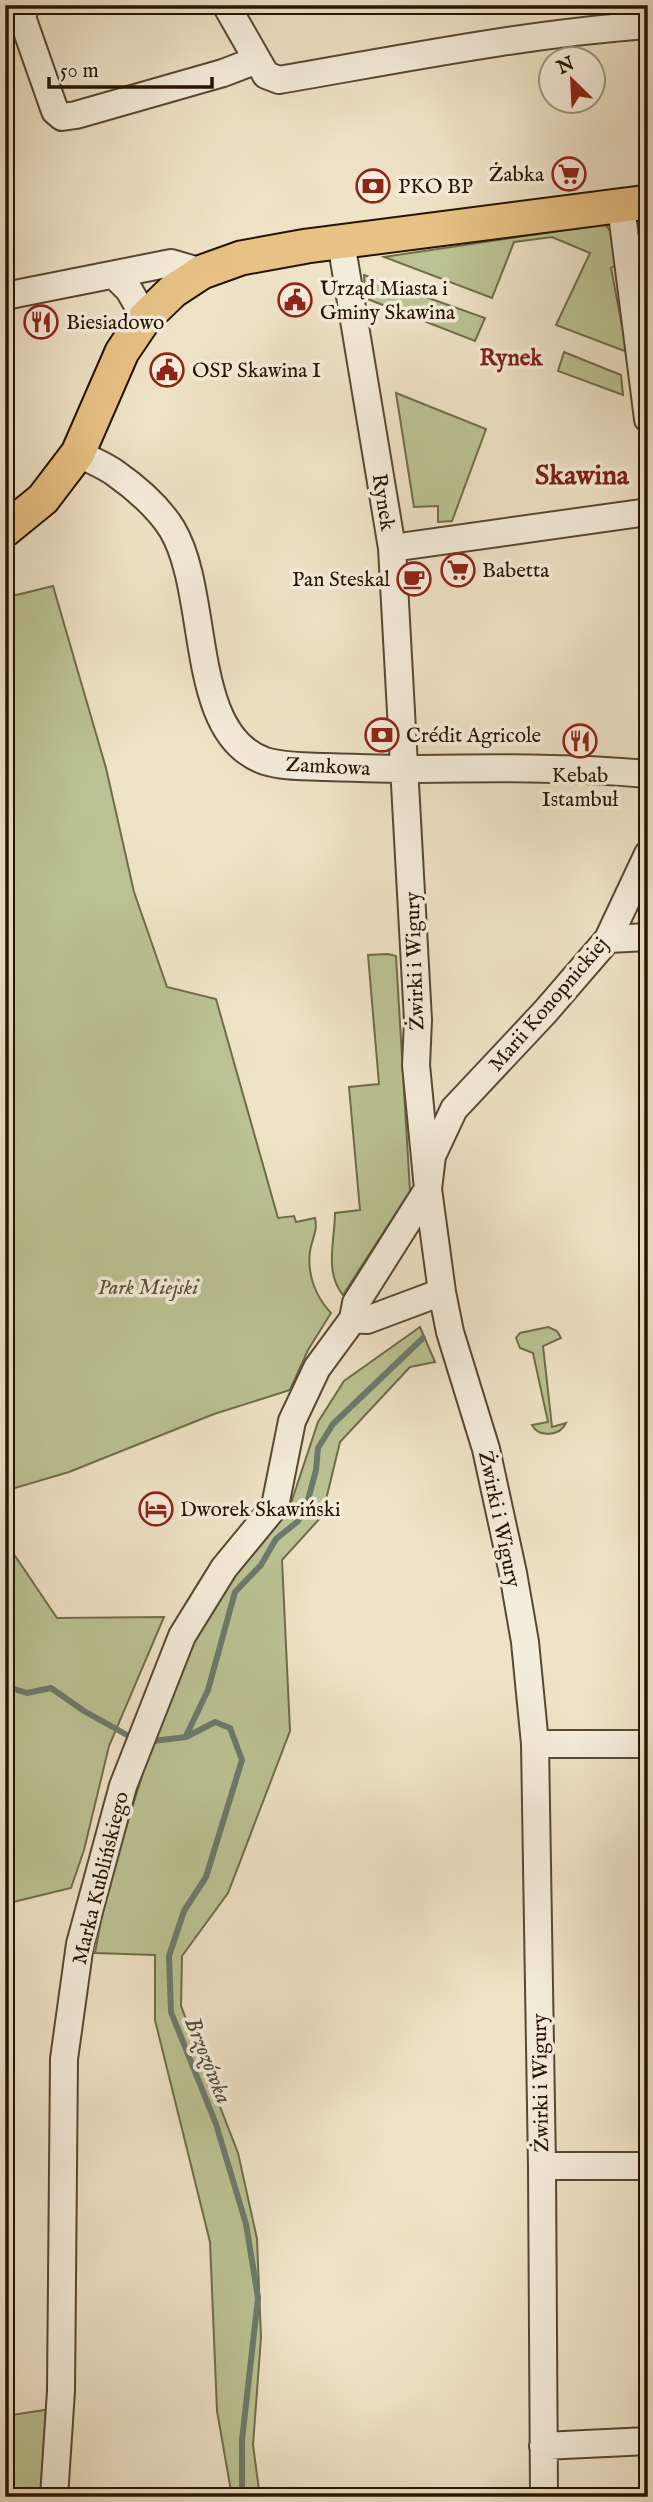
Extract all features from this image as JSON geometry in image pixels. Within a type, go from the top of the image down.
[{"type":"main road","points":[[5,530],[43,499],[78,453],[122,352],[145,318],[173,290],[202,272],[259,254],[335,242],[634,204]]},
{"type":"street","points":[[26,5],[22,17],[55,111],[62,117],[223,73],[257,60]]},
{"type":"street","points":[[226,5],[265,75],[279,80],[510,40],[648,25]]},
{"type":"street","points":[[634,204],[648,419]]},
{"type":"street","name":"Rynek","points":[[335,242],[392,548],[648,512]]},
{"type":"street","points":[[5,296],[171,263],[202,272]]},
{"type":"street","points":[[114,275],[129,290],[145,318]]},
{"type":"street","name":"Zamkowa","points":[[78,453],[115,472],[153,507],[171,528],[187,564],[193,588],[213,700],[225,730],[236,745],[258,758],[281,765],[404,769],[508,768],[648,774]]},
{"type":"street","name":"Żwirki i Wigury","points":[[392,548],[418,1020],[416,1065],[428,1189],[442,1292],[454,1344],[486,1449],[513,1573],[525,1642],[535,1744],[542,2166],[553,2446],[544,2497]]},
{"type":"street","name":"Marii Konopnickiej","points":[[428,1189],[432,1156],[454,1109],[545,1012],[608,939],[648,854]]},
{"type":"street","points":[[608,939],[648,937]]},
{"type":"street","points":[[418,1087],[439,1104],[454,1109]]},
{"type":"street","name":"Marka Kublińskiego","points":[[54,2497],[61,2391],[64,2059],[80,1944],[122,1786],[182,1636],[224,1568],[275,1506],[292,1421],[317,1368],[353,1320],[356,1303],[428,1189]]},
{"type":"street","points":[[353,1320],[368,1320],[442,1292]]},
{"type":"street","points":[[535,1744],[648,1744]]},
{"type":"street","points":[[542,2166],[648,2166]]},
{"type":"street","points":[[553,2446],[648,2441]]},
{"type":"green space","points":[[605,224],[610,231],[618,264],[611,268],[627,352],[556,325],[590,253],[552,237],[514,242],[492,298],[384,257]]},
{"type":"green space","points":[[364,275],[485,318],[475,341],[365,298]]},
{"type":"green space","points":[[564,352],[621,375],[623,395],[558,371]]},
{"type":"green space","points":[[396,393],[486,429],[452,521],[438,522],[438,506],[414,507]]},
{"type":"green space","name":"Park Miejski","points":[[5,583],[12,596],[53,586],[106,768],[134,892],[167,987],[216,999],[278,1218],[294,1216],[296,1222],[315,1218],[309,1260],[311,1276],[317,1292],[331,1313],[308,1350],[290,1390],[214,1414],[69,1472],[5,1491]]},
{"type":"green space","points":[[368,955],[396,956],[410,1191],[343,1295],[337,1286],[332,1266],[335,1213],[360,1210],[349,1087],[379,1084]]},
{"type":"green space","points":[[420,1327],[435,1362],[410,1367],[340,1442],[322,1516],[282,1560],[290,1731],[228,1893],[182,1956],[181,2006],[238,2153],[257,2239],[261,2337],[253,2445],[260,2497],[232,2497],[217,2411],[210,2242],[155,2020],[155,1955],[95,1953],[107,1888],[147,1760],[194,1642],[237,1571],[290,1506],[318,1422],[344,1381]]},
{"type":"green space","points":[[548,1327],[557,1331],[561,1338],[543,1346],[552,1427],[566,1423],[559,1431],[544,1434],[532,1425],[548,1422],[533,1353],[520,1348],[516,1338],[520,1333]]},
{"type":"green space","points":[[5,1541],[57,1618],[164,1617],[109,1746],[84,1850],[71,1888],[5,1904]]},
{"type":"green space","points":[[51,2409],[44,2497],[5,2497],[5,2416]]},
{"type":"waterway","points":[[186,1736],[208,1690],[235,1592],[261,1565],[276,1539],[297,1522],[305,1511],[316,1470],[318,1448],[333,1424],[423,1338]]},
{"type":"waterway","name":"Brzozówka","points":[[5,1686],[27,1693],[51,1688],[84,1711],[127,1735]]},
{"type":"waterway","name":"Brzozówka","points":[[153,1741],[186,1737],[215,1722],[230,1728],[242,1760],[206,1877],[184,1911],[169,1956],[171,2012],[216,2124],[246,2224],[258,2298],[242,2440],[242,2497]]},
{"type":"place","name":"Żabka","points":[[569,174]]},
{"type":"place","name":"PKO BP","points":[[373,186]]},
{"type":"place","name":"Urząd Miasta i Gminy Skawina","points":[[295,300]]},
{"type":"place","name":"Biesiadowo","points":[[41,322]]},
{"type":"place","name":"OSP Skawina I","points":[[167,370]]},
{"type":"place","name":"Babetta","points":[[458,570]]},
{"type":"place","name":"Pan Steskal","points":[[414,579]]},
{"type":"place","name":"Crédit Agricole","points":[[382,735]]},
{"type":"place","name":"Kebab Istambuł","points":[[580,741]]},
{"type":"place","name":"Dworek Skawiński","points":[[156,1509]]},
{"type":"district","name":"Rynek","points":[[511,357]]},
{"type":"district","name":"Skawina","points":[[582,474]]}]
